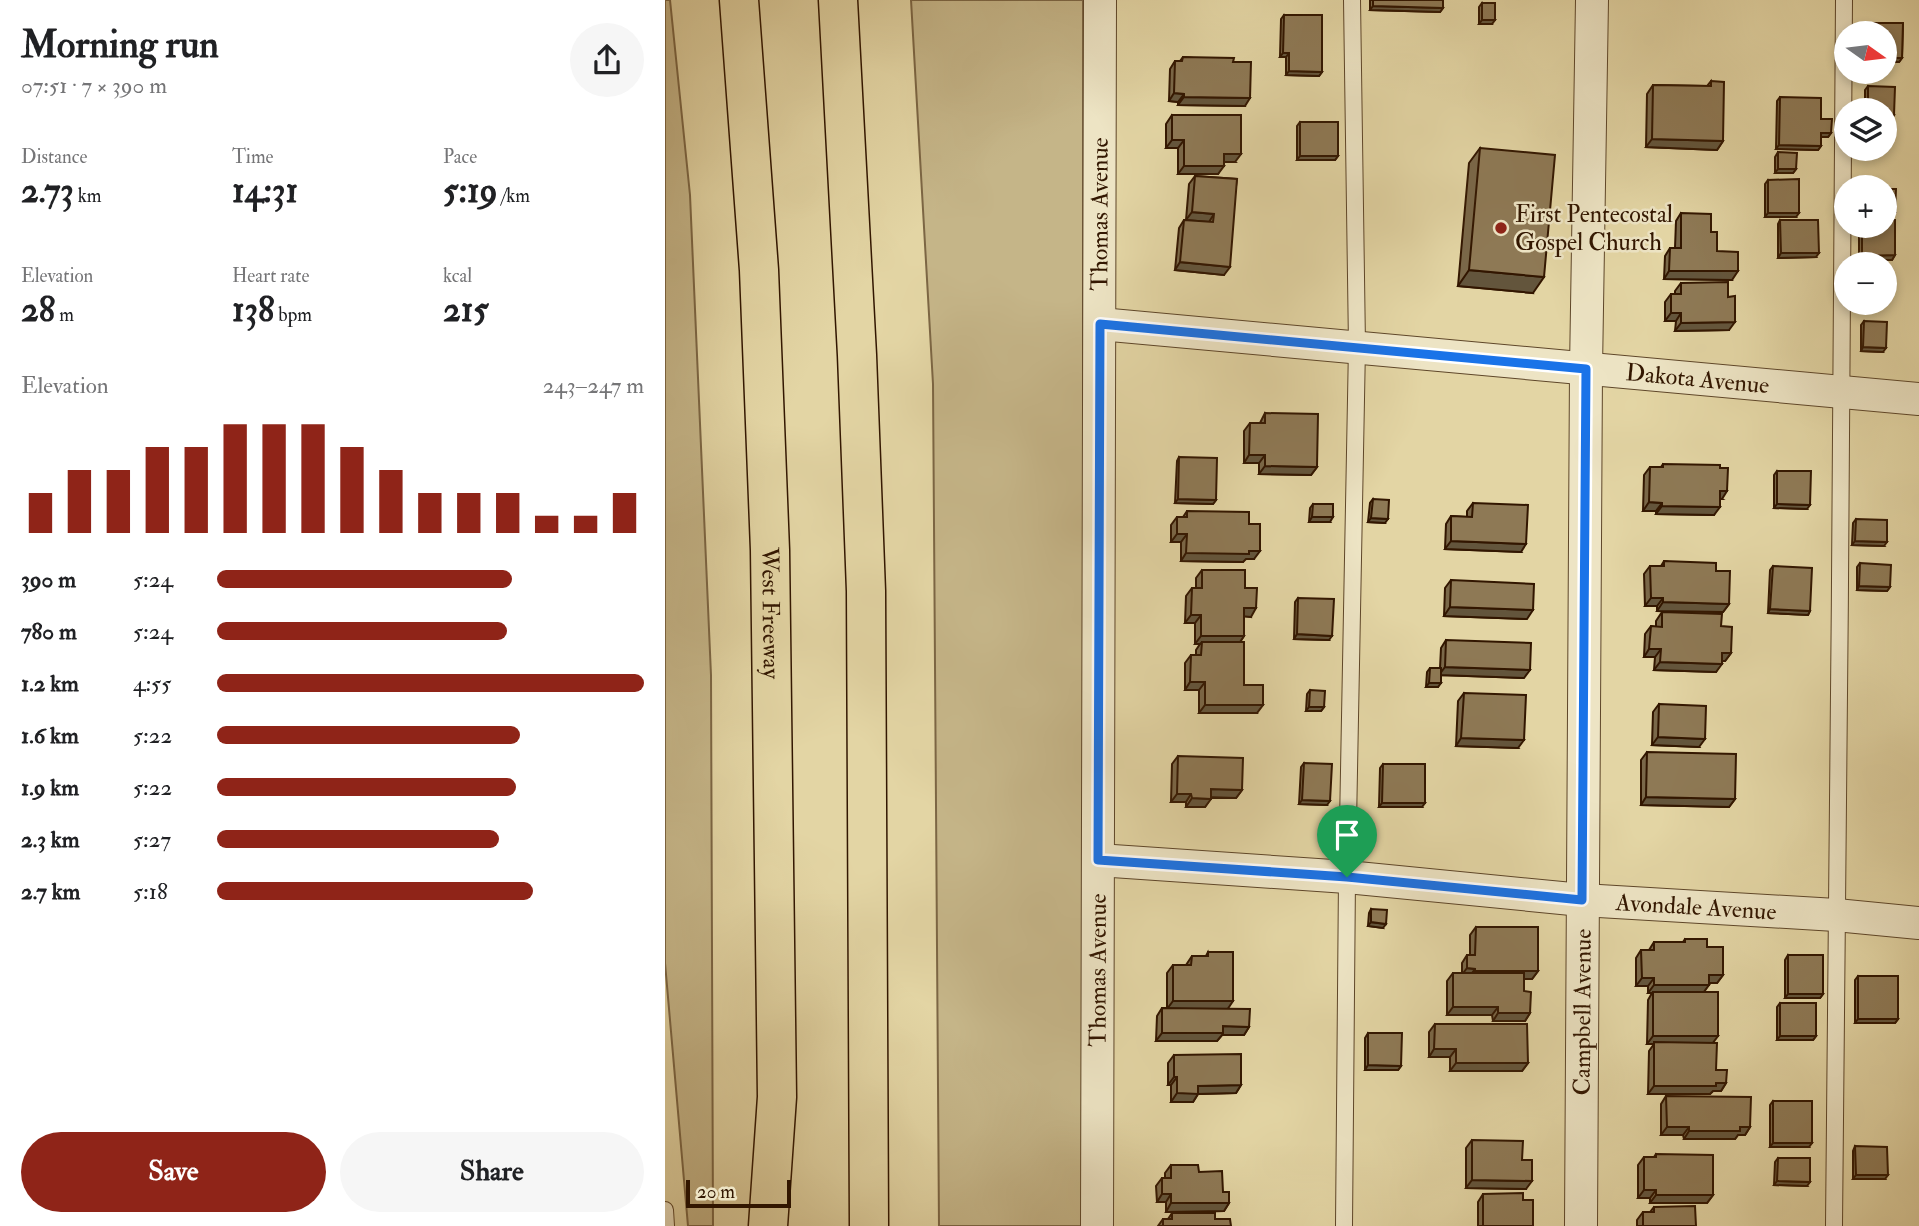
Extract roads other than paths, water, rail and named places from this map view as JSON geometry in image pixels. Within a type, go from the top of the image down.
[{"type":"highway","name":"West Freeway","points":[[739,0],[759,270],[770,550],[777,1097],[768,1226]]},
{"type":"highway","points":[[838,0],[857,355],[866,591],[869,1226]]},
{"type":"street","name":"Thomas Avenue","points":[[1097,1226],[1100,0]]},
{"type":"street","name":"Campbell Avenue","points":[[1581,1226],[1586,369],[1592,0]]},
{"type":"street","name":"Dakota Avenue","points":[[1100,324],[1919,399]]},
{"type":"street","name":"Avondale Avenue","points":[[1098,860],[1347,877],[1582,900],[1836,915],[1919,923]]},
{"type":"lane","points":[[1344,1226],[1347,877],[1357,346],[1352,0]]},
{"type":"lane","points":[[1835,1226],[1836,915],[1844,393],[1845,0]]},
{"type":"lane","points":[[665,1209],[666,1226]]},
{"type":"place","name":"First Pentecostal Gospel Church","points":[[1501,228]]}]
